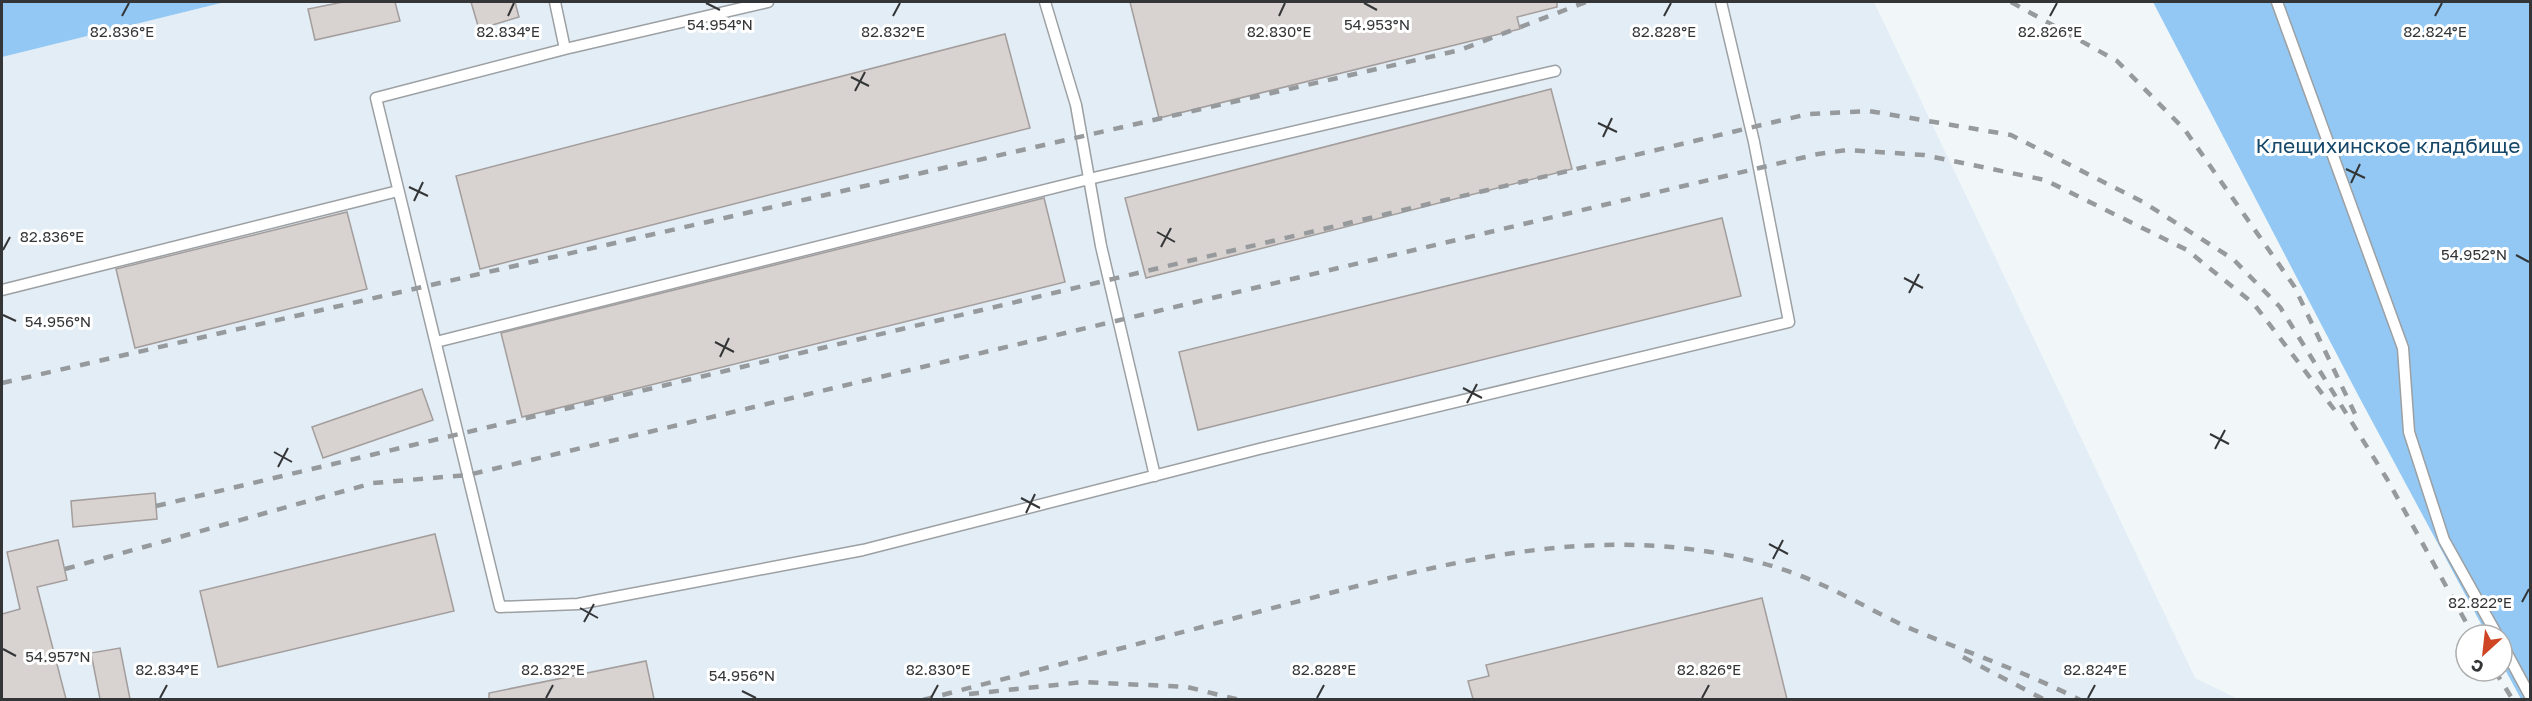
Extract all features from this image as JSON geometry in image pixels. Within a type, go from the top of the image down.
[{"type":"lane","points":[[555,2],[566,49]]},
{"type":"lane","points":[[768,2],[566,49],[376,99],[500,607],[578,604],[863,550],[1155,476],[1790,322],[1754,142],[1721,2]]},
{"type":"lane","points":[[1045,2],[1077,105],[1101,246],[1155,476]]},
{"type":"lane","points":[[2277,2],[2403,348],[2409,432],[2444,540],[2490,623]]},
{"type":"lane","points":[[436,342],[1089,179],[1555,71]]},
{"type":"lane","points":[[2,290],[398,191]]},
{"type":"lane","points":[[2514,666],[2530,696]]},
{"type":"shaded area","points":[[225,2],[1874,2],[2195,678],[2238,699],[2,699],[2,57]]},
{"type":"green space","points":[[2,2],[225,2],[2,57]]},
{"type":"green space","name":"Клещихинское кладбище","points":[[2153,2],[2530,2],[2530,699],[2521,699],[2512,683],[2514,623],[2481,623],[2357,393]]},
{"type":"building","points":[[343,2],[395,2],[400,21],[315,40],[308,9]]},
{"type":"building","points":[[471,2],[515,2],[519,17],[479,29]]},
{"type":"building","points":[[1130,2],[1557,2],[1557,7],[1517,17],[1520,29],[1159,118]]},
{"type":"building","points":[[1005,34],[1030,128],[480,269],[456,176]]},
{"type":"building","points":[[1551,89],[1572,169],[1146,278],[1125,198]]},
{"type":"building","points":[[1044,198],[1065,282],[522,417],[501,333]]},
{"type":"building","points":[[347,212],[367,289],[135,348],[116,269]]},
{"type":"building","points":[[1722,218],[1741,296],[1198,430],[1179,352]]},
{"type":"building","points":[[422,389],[433,420],[323,458],[312,427]]},
{"type":"building","points":[[155,493],[157,519],[73,527],[71,501]]},
{"type":"building","points":[[435,534],[454,611],[218,667],[200,591]]},
{"type":"building","points":[[58,540],[67,580],[37,587],[66,699],[2,699],[2,614],[20,609],[7,552]]},
{"type":"building","points":[[1762,598],[1787,699],[1473,699],[1468,681],[1489,676],[1486,665]]},
{"type":"building","points":[[120,648],[130,699],[100,699],[91,653]]},
{"type":"building","points":[[646,661],[654,699],[489,699],[489,693]]},
{"type":"railway","points":[[2,383],[1460,50],[1586,2]]},
{"type":"railway","points":[[2011,2],[2117,61],[2185,130],[2294,286],[2357,418]]},
{"type":"railway","points":[[156,506],[1808,114],[1869,111],[2011,135],[2143,202],[2233,259],[2280,307],[2387,479],[2466,623]]},
{"type":"railway","points":[[65,569],[373,483],[468,475],[1818,154],[1847,150],[1924,155],[2045,180],[2187,250],[2254,304],[2340,417]]},
{"type":"railway","points":[[923,700],[1435,567],[1546,549],[1602,545],[1659,546],[1716,553],[1782,569],[1831,589],[1907,627],[2016,671],[2080,700]]},
{"type":"railway","points":[[1963,657],[2045,700]]},
{"type":"railway","points":[[969,694],[1084,682],[1187,687],[1240,700]]},
{"type":"railway","points":[[2502,683],[2513,700]]}]
